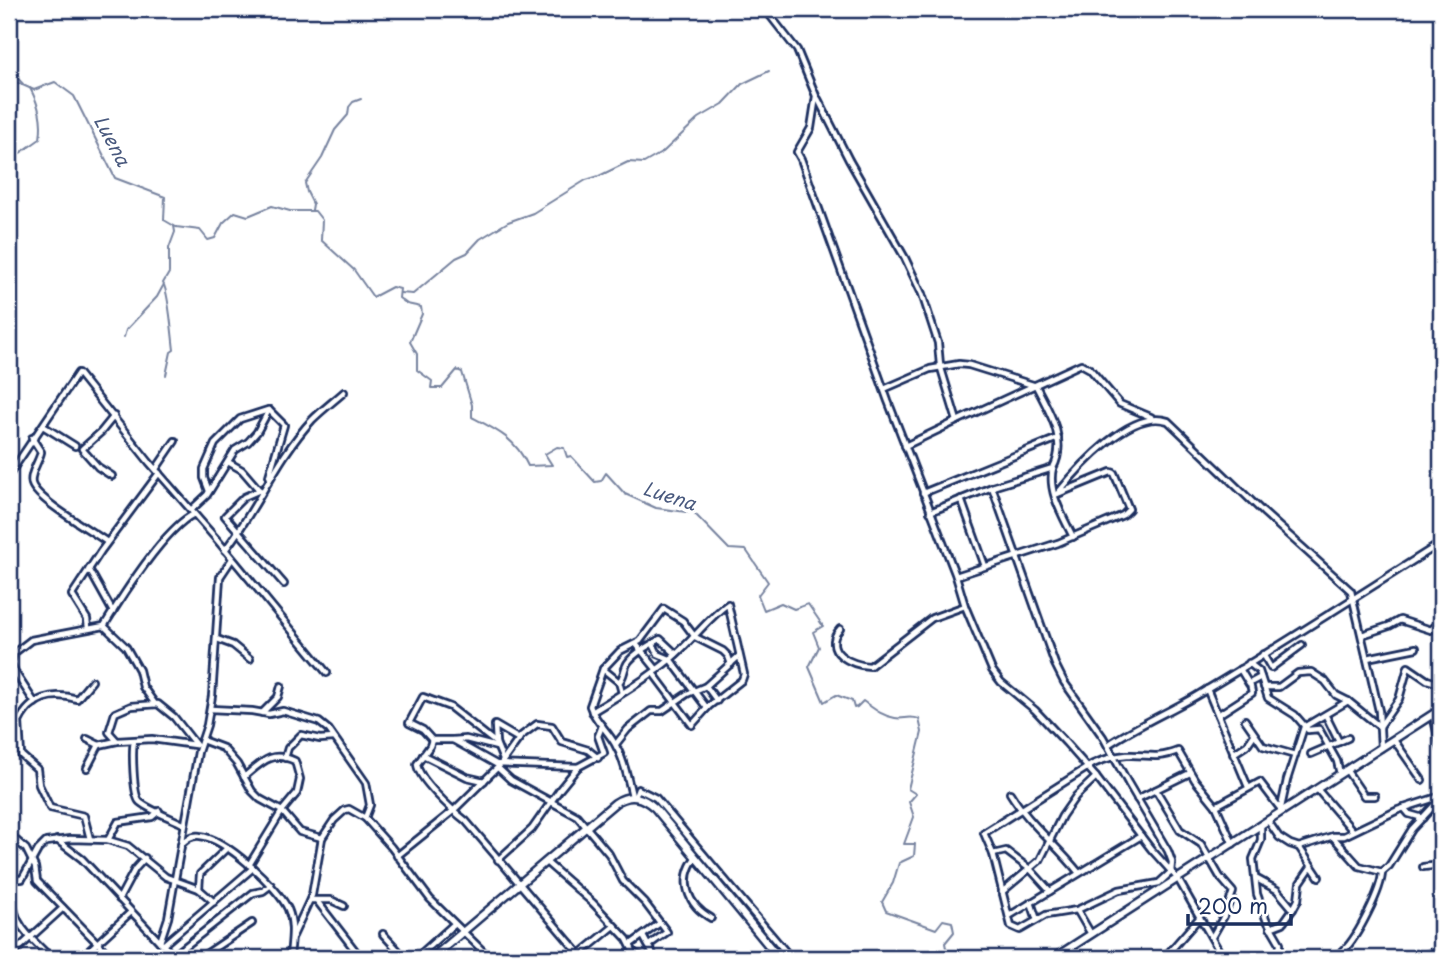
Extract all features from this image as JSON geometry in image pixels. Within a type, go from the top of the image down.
[{"type":"main road","points":[[1054,958],[1233,844],[1280,810],[1343,773],[1441,709]]},
{"type":"main road","points":[[432,958],[619,800],[633,796],[655,808],[779,958]]},
{"type":"street","points":[[765,9],[797,50],[816,96],[922,294],[938,343],[940,365],[957,421]]},
{"type":"street","points":[[816,96],[811,128],[797,152],[965,606],[997,677],[1048,722],[1096,777],[1178,879],[1223,958]]},
{"type":"street","points":[[884,389],[940,365],[970,365],[1036,386],[1058,438],[1059,457],[1053,468],[1051,482],[1073,537]]},
{"type":"street","points":[[905,446],[1085,365],[1120,404],[1134,412],[1169,423],[1349,588],[1367,658],[1380,727],[1381,749]]},
{"type":"street","points":[[9,475],[78,373],[327,673]]},
{"type":"street","points":[[225,550],[239,532],[261,491],[312,420],[344,391]]},
{"type":"street","points":[[268,481],[284,425],[269,410]]},
{"type":"street","points":[[104,626],[160,546],[202,502],[235,450],[257,432],[269,410]]},
{"type":"street","points":[[209,491],[204,478],[204,468],[215,444],[240,419],[269,410]]},
{"type":"street","points":[[112,476],[98,467],[82,449],[114,416]]},
{"type":"street","points":[[1056,494],[1112,438],[1133,424],[1153,418]]},
{"type":"street","points":[[43,426],[75,446]]},
{"type":"street","points":[[33,438],[41,452],[32,484],[48,501],[107,542]]},
{"type":"street","points":[[923,492],[1058,438]]},
{"type":"street","points":[[88,628],[88,622],[72,595],[175,441]]},
{"type":"street","points":[[229,463],[242,470],[261,491]]},
{"type":"street","points":[[930,512],[992,487],[1053,468]]},
{"type":"street","points":[[956,576],[1073,537],[1123,516],[1129,509],[1114,473],[1111,472],[1056,494]]},
{"type":"street","points":[[992,487],[1055,664],[1064,682],[1108,745],[1113,758],[1172,862],[1171,872],[1158,883],[1119,890],[1077,910],[1046,915],[1016,930],[1011,926],[985,831],[1105,759],[1113,758],[1125,755],[1161,757],[1178,751],[1216,806],[1233,844]]},
{"type":"street","points":[[261,491],[244,497],[225,516],[284,584]]},
{"type":"street","points":[[961,499],[985,566]]},
{"type":"street","points":[[1108,745],[1354,600],[1441,543]]},
{"type":"street","points":[[163,945],[183,824],[199,744],[210,709],[217,639],[219,577],[232,559]]},
{"type":"street","points":[[89,569],[113,612]]},
{"type":"street","points":[[592,712],[655,672],[695,637],[713,615],[728,604],[744,677],[707,708],[692,725],[655,672],[642,652],[636,644]]},
{"type":"street","points":[[840,629],[834,635],[834,645],[838,652],[847,661],[858,666],[870,666],[932,618],[965,606]]},
{"type":"street","points":[[633,796],[616,744],[592,712],[590,701],[603,669],[620,651],[636,644],[664,609],[683,621],[695,637],[723,651],[731,664]]},
{"type":"street","points":[[1362,635],[1401,620],[1431,630],[1441,621]]},
{"type":"street","points":[[35,704],[16,674],[11,656],[31,640],[104,626]]},
{"type":"street","points":[[104,626],[126,647],[139,670],[143,687],[155,704]]},
{"type":"street","points":[[217,639],[233,645],[250,659]]},
{"type":"street","points":[[619,682],[624,677],[629,661],[653,644],[663,640],[676,654]]},
{"type":"street","points":[[653,644],[658,654],[670,659],[707,708]]},
{"type":"street","points":[[1263,654],[1271,668],[1303,645]]},
{"type":"street","points":[[1367,658],[1416,648]]},
{"type":"street","points":[[616,744],[628,729],[651,711],[662,711],[694,691],[706,687],[739,656]]},
{"type":"street","points":[[1249,663],[1259,671],[1268,698],[1297,716],[1309,731],[1319,729],[1343,773],[1364,796],[1375,796]]},
{"type":"street","points":[[1380,727],[1399,699],[1408,667],[1427,680],[1441,684]]},
{"type":"street","points":[[603,669],[619,682],[622,693]]},
{"type":"street","points":[[1218,715],[1252,693],[1240,669]]},
{"type":"street","points":[[1264,687],[1279,687],[1298,673],[1309,671],[1325,681],[1336,695],[1348,701],[1380,727]]},
{"type":"street","points":[[1249,685],[1261,677]]},
{"type":"street","points":[[90,839],[85,816],[50,808],[39,785],[37,769],[21,755],[19,722],[35,704],[46,697],[59,694],[77,699],[92,681]]},
{"type":"street","points":[[262,713],[278,697],[281,686]]},
{"type":"street","points":[[706,687],[717,701]]},
{"type":"street","points":[[1207,689],[1248,787]]},
{"type":"street","points":[[423,697],[450,706],[496,745],[466,739],[432,740],[423,730],[409,723],[423,697]]},
{"type":"street","points":[[1280,810],[1304,727],[1348,701]]},
{"type":"street","points":[[117,741],[109,732],[115,713],[131,706],[155,704],[167,710],[199,744]]},
{"type":"street","points":[[210,709],[283,712],[319,722],[334,738],[366,783],[370,806],[365,818]]},
{"type":"street","points":[[1433,715],[1441,750]]},
{"type":"street","points":[[1326,716],[1339,742]]},
{"type":"street","points":[[1245,720],[1266,748],[1295,755]]},
{"type":"street","points":[[397,856],[453,811],[501,764],[519,739],[540,723],[552,726],[562,742],[587,750],[598,758]]},
{"type":"street","points":[[519,739],[495,725],[501,764],[511,780],[577,816],[614,862],[623,881],[645,903],[667,932],[649,945]]},
{"type":"street","points":[[453,740],[477,756],[501,764],[578,767],[598,758],[604,751],[598,736],[602,726]]},
{"type":"street","points":[[285,758],[288,748],[301,735],[320,739],[334,738]]},
{"type":"street","points":[[1233,754],[1247,745],[1254,735]]},
{"type":"street","points":[[1311,754],[1348,738]]},
{"type":"street","points":[[87,739],[99,745],[152,739],[223,748],[260,799],[282,811],[300,832],[322,838]]},
{"type":"street","points":[[432,740],[417,768],[582,956],[613,927]]},
{"type":"street","points":[[1394,740],[1422,780]]},
{"type":"street","points":[[134,741],[133,756],[140,803],[183,824]]},
{"type":"street","points":[[87,768],[99,745]]},
{"type":"street","points":[[423,755],[467,777],[484,781]]},
{"type":"street","points":[[153,958],[163,945],[251,866],[282,811],[298,793],[300,783],[295,761],[285,758],[269,757],[244,777]]},
{"type":"street","points":[[498,860],[532,829],[578,767]]},
{"type":"street","points":[[1137,800],[1191,773]]},
{"type":"street","points":[[1002,892],[1031,870],[1044,855],[1062,816],[1076,796],[1096,777]]},
{"type":"street","points":[[1216,806],[1259,782],[1280,810]]},
{"type":"street","points":[[633,796],[638,789],[656,798],[791,958]]},
{"type":"street","points":[[1317,789],[1353,831]]},
{"type":"street","points":[[1156,790],[1180,830],[1201,844],[1220,877],[1233,892],[1212,938]]},
{"type":"street","points":[[1010,793],[1038,831],[1051,840],[1079,873]]},
{"type":"street","points":[[1264,823],[1290,845],[1299,847],[1333,836],[1344,836],[1404,808],[1441,797]]},
{"type":"street","points":[[1329,958],[1344,950],[1378,891],[1382,872],[1390,866],[1407,836],[1441,797]]},
{"type":"street","points":[[1404,808],[1408,813],[1423,818]]},
{"type":"street","points":[[290,958],[293,936],[316,882],[317,858],[322,838],[327,828],[345,810],[356,811],[365,818],[430,899],[490,958]]},
{"type":"street","points":[[108,840],[118,822],[152,817],[159,811]]},
{"type":"street","points":[[1264,823],[1253,859],[1261,907],[1269,928],[1280,943],[1282,957]]},
{"type":"street","points":[[9,834],[26,849],[37,881],[112,958]]},
{"type":"street","points":[[180,845],[198,835],[213,841],[251,866],[271,885],[287,908],[293,936]]},
{"type":"street","points":[[1009,916],[1141,836]]},
{"type":"street","points":[[1333,836],[1359,866],[1382,872]]},
{"type":"street","points":[[51,958],[18,923],[13,907],[11,879],[22,879],[46,842],[90,839],[108,840],[128,846],[166,877],[199,889],[214,902]]},
{"type":"street","points":[[56,840],[82,859],[174,957],[253,892],[263,891],[271,885]]},
{"type":"street","points":[[1299,847],[1319,877]]},
{"type":"street","points":[[199,889],[201,874],[226,849]]},
{"type":"street","points":[[993,853],[1004,849],[1031,870],[1049,891]]},
{"type":"street","points":[[119,899],[135,869],[145,858]]},
{"type":"street","points":[[695,858],[687,870],[687,886],[695,904],[711,918]]},
{"type":"street","points":[[546,862],[593,903],[631,944],[634,953]]},
{"type":"street","points":[[1423,867],[1441,865]]},
{"type":"street","points":[[1269,928],[1283,923],[1293,909],[1298,900],[1300,883],[1311,867]]},
{"type":"street","points":[[1256,879],[1277,890],[1293,909]]},
{"type":"street","points":[[310,900],[331,900],[344,906]]},
{"type":"street","points":[[317,901],[361,958]]},
{"type":"street","points":[[1031,902],[1037,920]]},
{"type":"street","points":[[9,957],[63,908]]},
{"type":"street","points":[[1077,910],[1092,934]]},
{"type":"street","points":[[81,958],[131,912]]},
{"type":"street","points":[[1164,958],[1200,917]]},
{"type":"street","points":[[200,958],[251,923]]},
{"type":"street","points":[[631,944],[660,923]]},
{"type":"street","points":[[416,958],[454,924]]},
{"type":"street","points":[[383,934],[405,958]]},
{"type":"street","points":[[643,936],[655,958]]},
{"type":"street","points":[[1417,958],[1441,949]]},
{"type":"street","points":[[616,958],[634,953],[645,958]]},
{"type":"waterway","points":[[9,69],[23,84]]},
{"type":"waterway","points":[[400,293],[413,294],[456,258],[467,253],[480,239],[508,222],[533,213],[586,180],[628,162],[644,163],[663,152],[699,118],[723,104],[742,84],[769,71]]},
{"type":"waterway","name":"Luena","points":[[9,79],[34,90],[55,82],[74,96],[115,178],[165,197],[164,220],[176,227],[200,230],[208,240],[215,238],[223,223],[235,212],[248,216],[272,206],[290,211],[315,211],[322,220],[321,240],[354,270],[373,297],[392,287],[400,289],[399,298],[407,304],[421,307],[422,314],[410,342],[417,354],[417,370],[432,381],[431,388],[442,388],[457,370],[462,372],[472,405],[472,417],[512,442],[528,466],[552,465],[545,454],[557,447],[564,448],[567,457],[571,456],[595,482],[601,481],[606,473],[625,494],[656,508],[694,513],[729,549],[746,550],[768,582],[758,595],[764,610],[781,603],[794,609],[808,604],[823,626],[813,632],[819,647],[809,667],[824,702],[836,695],[852,701],[854,708],[863,701],[890,717],[919,719],[922,732],[908,789],[916,794],[909,802],[914,817],[904,844],[915,844],[914,856],[899,863],[893,883],[882,902],[886,911],[936,929],[943,920],[952,922],[954,932],[945,943],[948,958]]},
{"type":"waterway","points":[[9,168],[16,156],[40,139],[40,113],[30,88]]},
{"type":"waterway","points":[[312,210],[313,204],[305,183],[322,158],[335,130],[348,115],[349,107],[361,99]]},
{"type":"waterway","points":[[166,375],[171,352],[174,350],[169,305],[163,283],[169,273],[169,248],[175,232],[174,226]]},
{"type":"waterway","points":[[124,337],[126,330],[157,297],[163,286]]}]
